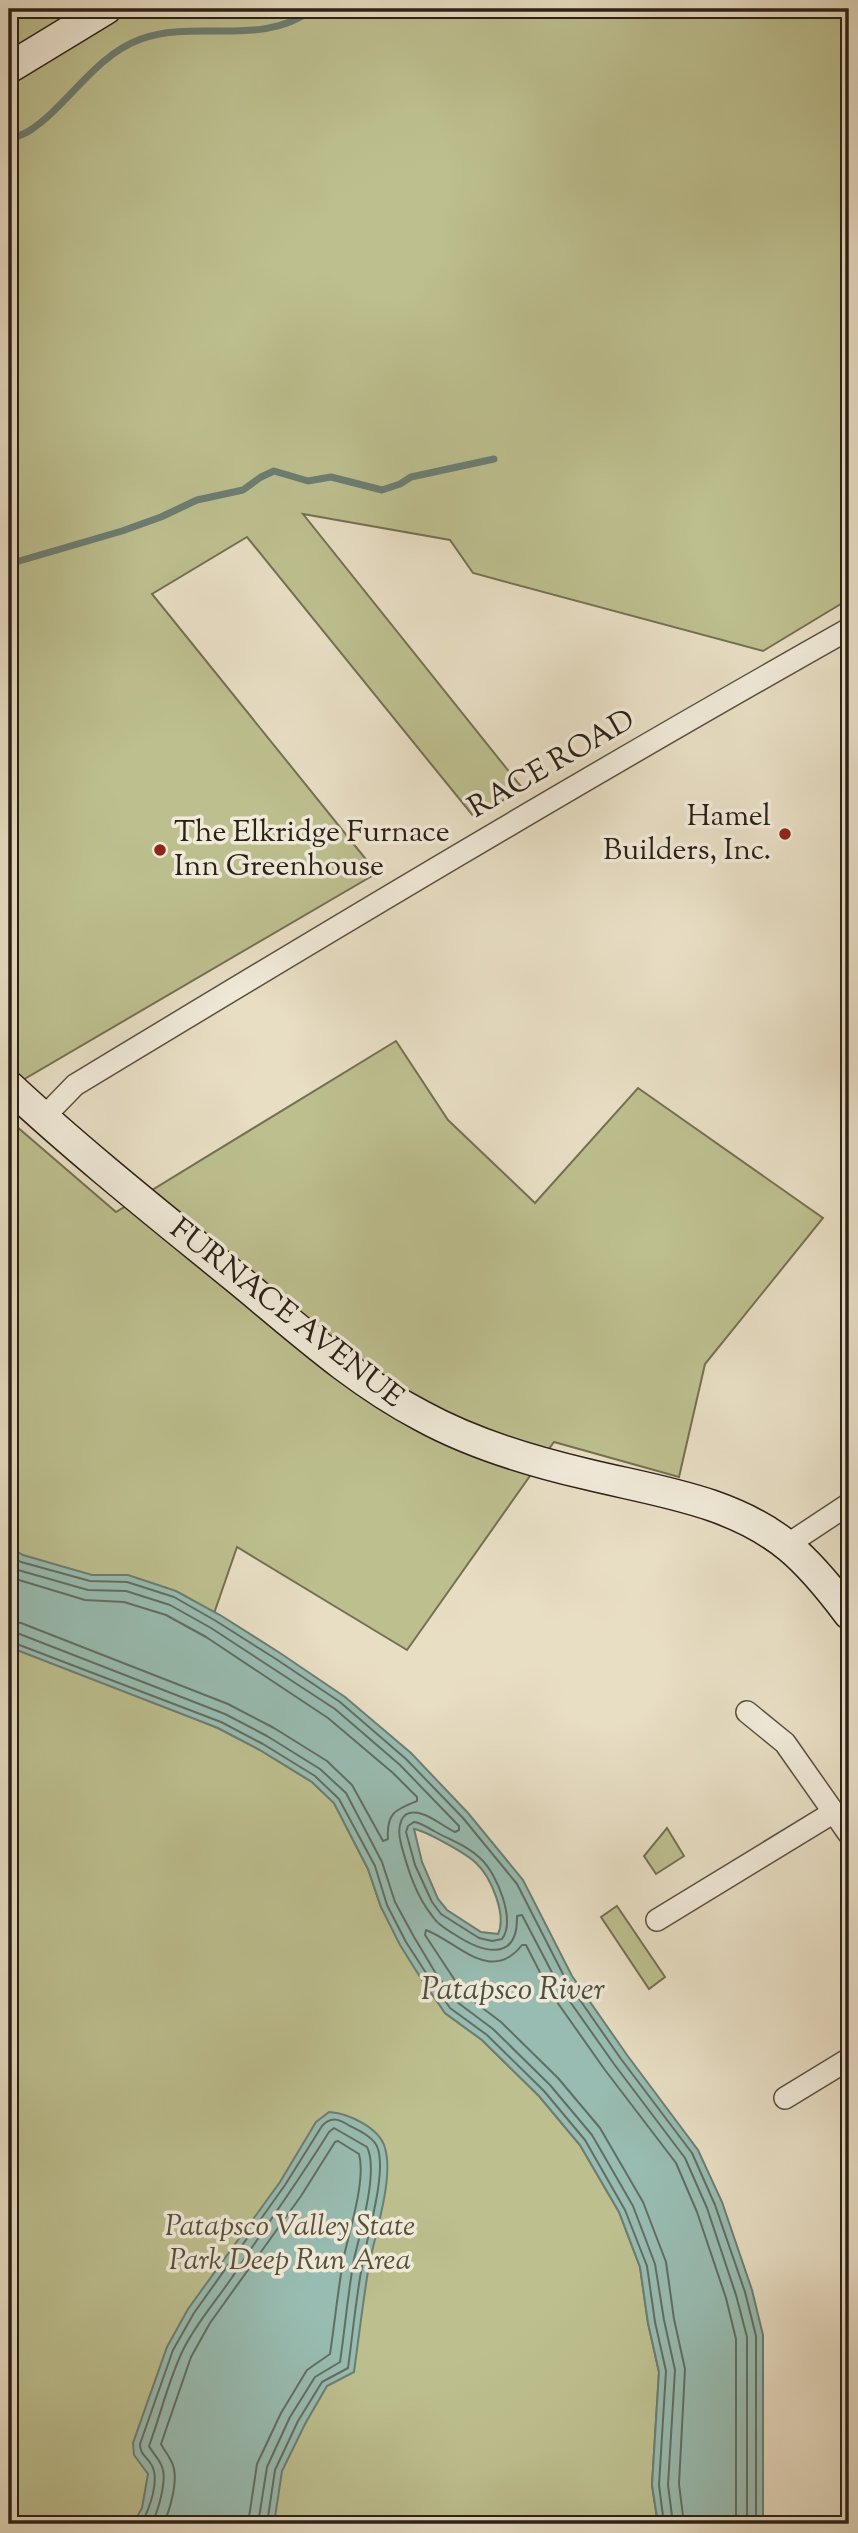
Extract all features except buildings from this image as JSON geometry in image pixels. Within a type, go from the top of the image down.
[{"type":"street","points":[[9,68],[106,9]]},
{"type":"street","name":"RACE ROAD","points":[[43,1118],[75,1084],[581,781],[849,629]]},
{"type":"street","name":"FURNACE AVENUE","points":[[9,1086],[43,1118],[335,1359],[403,1406],[458,1433],[532,1460],[703,1502],[730,1513],[787,1545],[825,1583],[849,1614]]},
{"type":"street","points":[[787,1545],[849,1504]]},
{"type":"street","points":[[747,1713],[785,1743],[849,1834]]},
{"type":"street","points":[[657,1920],[834,1812]]},
{"type":"street","points":[[785,2098],[849,2059]]},
{"type":"green space","points":[[9,9],[849,9],[849,599],[763,651],[473,573],[450,540],[303,514],[523,789],[474,817],[247,537],[152,594],[377,873],[9,1088]]},
{"type":"green space","name":"Patapsco Valley State Park Deep Run Area","points":[[396,1041],[448,1120],[535,1203],[638,1088],[823,1218],[705,1364],[679,1477],[554,1442],[407,1650],[237,1547],[180,1712],[260,1750],[312,1782],[334,1803],[368,1869],[381,1907],[445,2013],[482,2040],[539,2096],[580,2145],[619,2212],[640,2267],[659,2372],[652,2485],[658,2524],[9,2524],[9,1120],[116,1212]]},
{"type":"green space","points":[[667,1828],[684,1856],[656,1874],[644,1856]]},
{"type":"green space","points":[[617,1906],[665,1977],[649,1989],[601,1917]]},
{"type":"water","name":"Patapsco River","points":[[9,1547],[23,1555],[92,1575],[128,1575],[176,1591],[220,1615],[345,1697],[411,1753],[468,1813],[523,1880],[572,1976],[698,2150],[722,2202],[752,2290],[763,2335],[763,2524],[658,2524],[652,2485],[659,2372],[640,2267],[619,2212],[580,2145],[539,2096],[482,2040],[445,2013],[422,1980],[381,1907],[368,1869],[334,1803],[312,1782],[218,1728],[9,1647]],"holes":[[[414,1829],[464,1854],[482,1869],[499,1907],[498,1934],[481,1932],[447,1910],[438,1899],[422,1862]]]},
{"type":"water","points":[[329,2112],[345,2115],[370,2128],[382,2141],[387,2160],[383,2206],[369,2265],[354,2372],[327,2386],[305,2424],[282,2471],[274,2524],[133,2524],[142,2508],[148,2474],[134,2455],[133,2443],[167,2347],[188,2309],[280,2182],[316,2122]]},
{"type":"waterway","points":[[9,139],[27,132],[43,120],[109,57],[141,39],[184,31],[272,27],[293,21],[313,9]]},
{"type":"waterway","points":[[9,564],[122,531],[197,500],[243,490],[274,471],[308,481],[331,477],[382,490],[411,477],[494,459]]},
{"type":"place","name":"Hamel Builders, Inc.","points":[[785,834]]},
{"type":"place","name":"The Elkridge Furnace Inn Greenhouse","points":[[160,850]]}]
